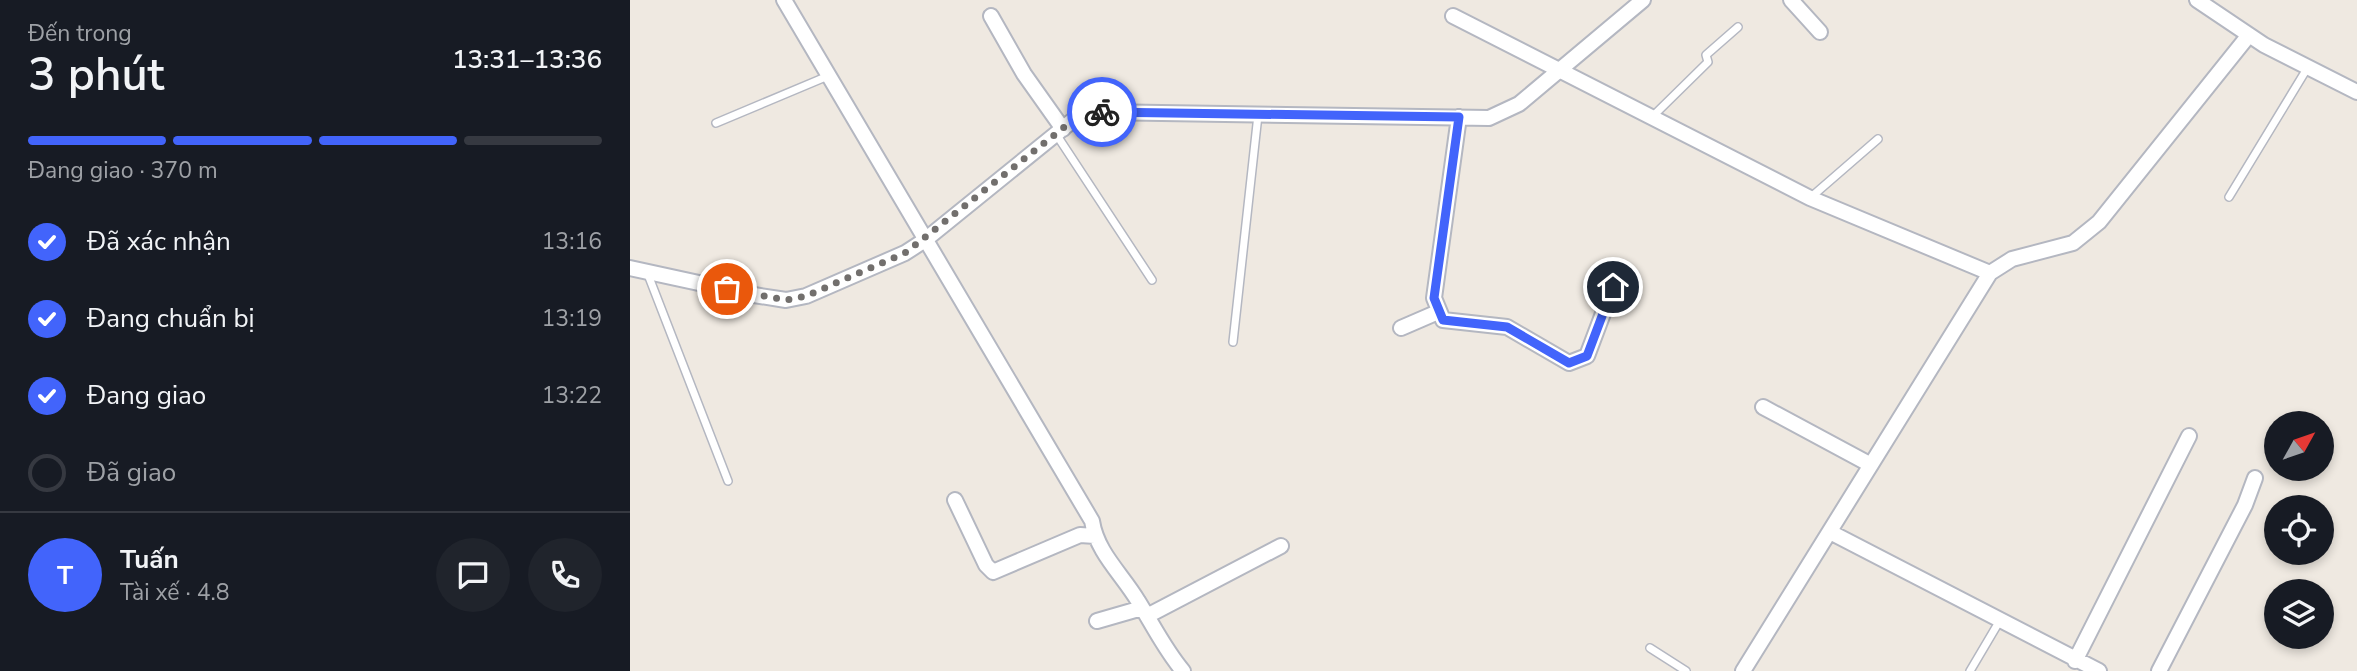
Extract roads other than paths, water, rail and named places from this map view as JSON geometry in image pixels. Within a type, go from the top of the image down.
[{"type":"street","points":[[784,0],[1092,521],[1094,536],[1183,671]]},
{"type":"street","points":[[635,267],[786,300],[831,285],[905,253],[925,240],[1072,121],[1099,112],[1489,118],[1519,104],[1643,0]]},
{"type":"street","points":[[1791,0],[1820,33]]},
{"type":"street","points":[[2197,0],[2249,35],[2357,92]]},
{"type":"street","points":[[991,16],[1059,131]]},
{"type":"street","points":[[1453,16],[1810,198],[1990,273]]},
{"type":"street","points":[[1743,671],[1990,273],[2012,259],[2073,243],[2099,222],[2249,35]]},
{"type":"street","points":[[1459,117],[1434,298],[1443,320],[1507,327],[1569,363],[1587,356],[1613,287]]},
{"type":"street","points":[[1401,328],[1438,312]]},
{"type":"street","points":[[1763,407],[1871,465]]},
{"type":"street","points":[[2075,661],[2189,436]]},
{"type":"street","points":[[2159,671],[2245,505],[2255,478]]},
{"type":"street","points":[[955,500],[986,565],[993,572],[1080,535],[1094,536]]},
{"type":"street","points":[[1830,531],[2093,670]]},
{"type":"street","points":[[1097,621],[1145,612],[1281,547]]},
{"type":"lane","points":[[1652,118],[1708,62],[1706,55],[1738,27]]},
{"type":"lane","points":[[2229,197],[2308,67]]},
{"type":"lane","points":[[716,123],[828,76]]},
{"type":"lane","points":[[1233,342],[1258,115]]},
{"type":"lane","points":[[1059,131],[1152,280]]},
{"type":"lane","points":[[1810,198],[1878,139]]},
{"type":"lane","points":[[635,267],[728,481]]},
{"type":"lane","points":[[1970,671],[1999,622]]},
{"type":"lane","points":[[1650,648],[1686,671]]}]
